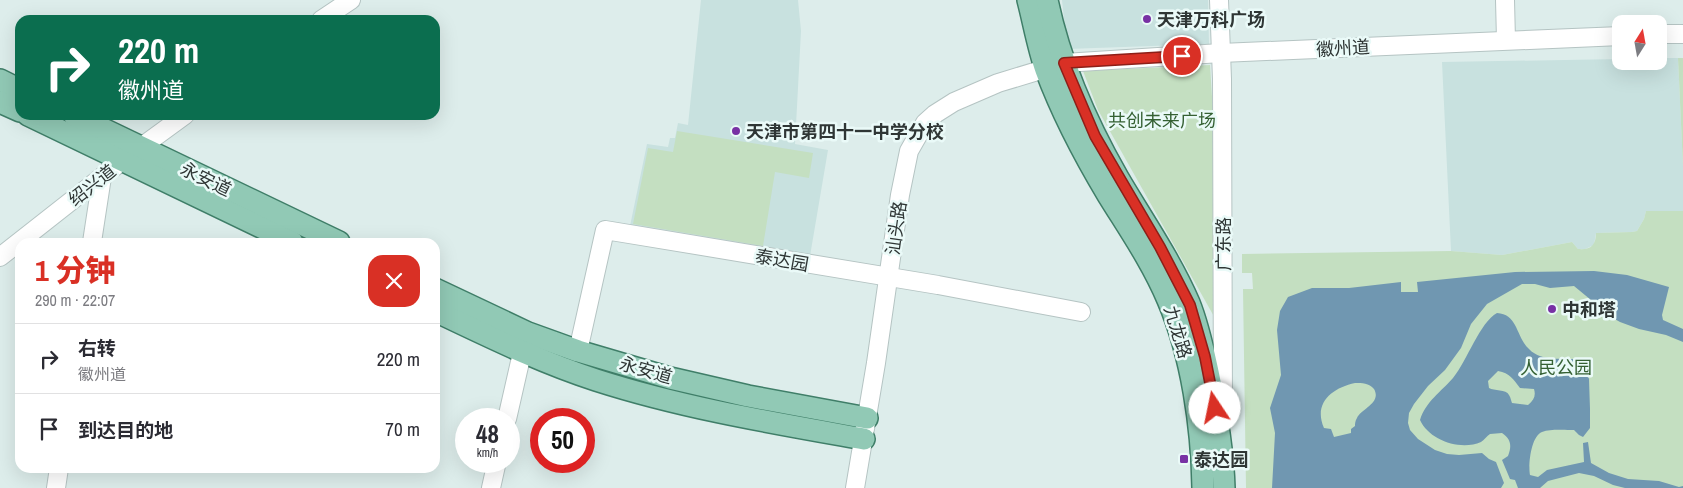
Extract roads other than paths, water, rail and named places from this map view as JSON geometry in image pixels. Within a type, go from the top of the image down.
[{"type":"main road","name":"九龙路","points":[[1028,0],[1055,66],[1160,247],[1190,305],[1205,357],[1213,394],[1224,478]]},
{"type":"main road","name":"九龙路","points":[[1047,0],[1055,66],[1063,109],[1108,194],[1156,274],[1169,302],[1184,350],[1194,394],[1202,456],[1203,488]]},
{"type":"main road","points":[[0,80],[15,88]]},
{"type":"main road","points":[[0,102],[15,109]]},
{"type":"main road","name":"永安道","points":[[38,120],[284,238]]},
{"type":"main road","name":"永安道","points":[[84,120],[331,238]]},
{"type":"main road","name":"永安道","points":[[440,291],[528,333],[578,351],[670,378],[865,428]]},
{"type":"main road","name":"永安道","points":[[440,313],[522,353],[596,380],[673,402],[774,423],[865,428]]},
{"type":"street","points":[[328,15],[351,0]]},
{"type":"street","name":"广东路","points":[[1219,0],[1224,209],[1224,478]]},
{"type":"street","points":[[1505,0],[1506,40]]},
{"type":"street","points":[[1668,34],[1683,34]]},
{"type":"street","name":"徽州道","points":[[1055,66],[1221,53],[1612,36]]},
{"type":"street","name":"汕头路","points":[[855,488],[900,194],[909,151],[925,123],[954,102],[998,83],[1055,66]]},
{"type":"street","name":"绍兴道","points":[[24,238],[122,161],[178,120]]},
{"type":"street","points":[[93,238],[102,177]]},
{"type":"street","name":"泰达园","points":[[578,351],[605,230],[1081,312]]},
{"type":"street","name":"绍兴道","points":[[0,257],[15,245]]},
{"type":"street","points":[[510,408],[522,353]]},
{"type":"street","points":[[56,488],[58,473]]},
{"type":"street","points":[[491,488],[494,473]]},
{"type":"water","points":[[1594,271],[1627,275],[1669,287],[1662,315],[1663,320],[1683,329],[1683,342],[1666,335],[1639,329],[1620,322],[1592,306],[1591,300],[1574,286],[1550,288],[1535,284],[1522,284],[1487,304],[1471,324],[1461,348],[1445,370],[1428,386],[1409,413],[1408,423],[1410,430],[1418,439],[1435,450],[1459,455],[1482,453],[1496,462],[1504,483],[1501,488],[1272,488],[1275,433],[1270,408],[1281,375],[1277,330],[1280,311],[1288,297],[1312,288],[1349,288],[1401,282],[1401,292],[1418,292],[1417,282],[1515,272]],"holes":[[[1355,383],[1372,387],[1376,394],[1375,398],[1359,415],[1355,426],[1351,429],[1351,433],[1334,437],[1331,429],[1324,428],[1321,419],[1323,404],[1332,393]]]},
{"type":"water","points":[[1497,313],[1509,317],[1525,344],[1534,353],[1547,358],[1582,360],[1589,379],[1590,428],[1583,437],[1574,430],[1549,430],[1538,435],[1531,451],[1530,475],[1538,477],[1547,470],[1584,462],[1583,443],[1588,442],[1591,463],[1609,473],[1628,479],[1659,481],[1679,487],[1683,486],[1683,488],[1625,488],[1613,485],[1594,476],[1579,473],[1548,481],[1540,488],[1518,488],[1515,480],[1510,479],[1502,460],[1508,456],[1510,446],[1509,440],[1502,433],[1490,434],[1481,442],[1464,445],[1446,442],[1430,433],[1420,420],[1426,407],[1453,378],[1479,333]],"holes":[[[1498,371],[1506,373],[1520,388],[1534,389],[1535,394],[1532,401],[1528,405],[1512,403],[1507,393],[1489,388],[1488,381]]]},
{"type":"place","name":"天津万科广场","points":[[1147,19]]},
{"type":"place","name":"天津市第四十一中学分校","points":[[736,131]]},
{"type":"place","name":"中和塔","points":[[1552,309]]},
{"type":"place","name":"泰达园","points":[[1184,459]]},
{"type":"park label","name":"共创未来广场","points":[[1162,120]]},
{"type":"park label","name":"人民公园","points":[[1556,367]]}]
